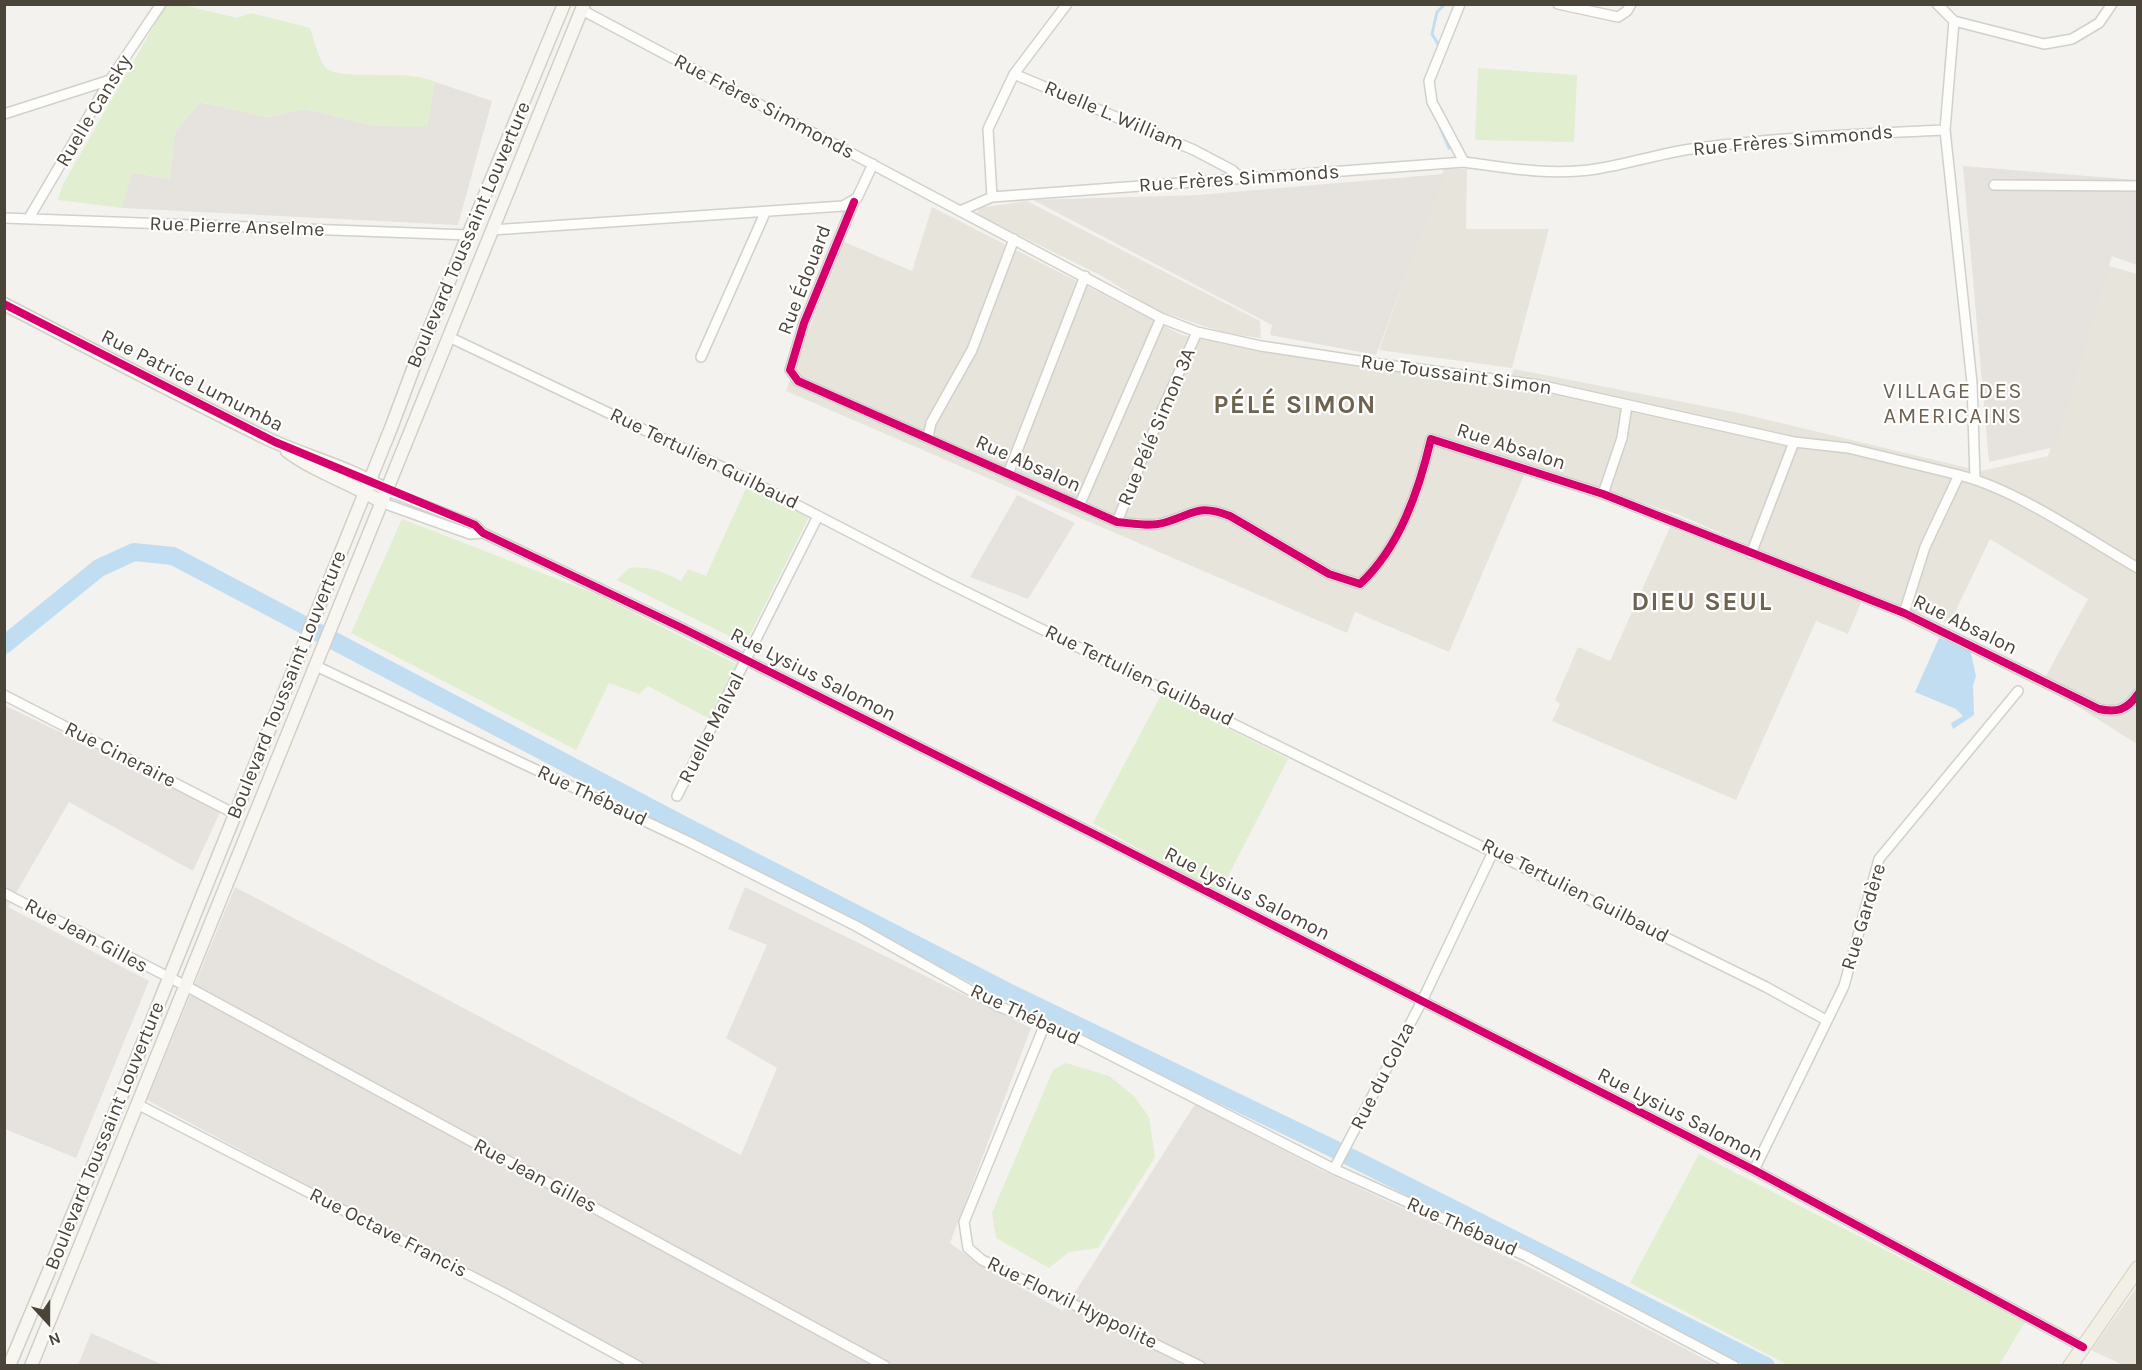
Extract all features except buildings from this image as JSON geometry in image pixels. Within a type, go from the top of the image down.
[{"type":"main road","points":[[566,4],[583,7]]},
{"type":"main road","name":"Boulevard Toussaint Louverture","points":[[8,1362],[49,1274],[367,485],[566,4]]},
{"type":"main road","name":"Boulevard Toussaint Louverture","points":[[31,1365],[583,7]]},
{"type":"main road","name":"Rue Patrice Lumumba","points":[[4,304],[275,442],[306,466],[367,485],[385,497]]},
{"type":"main road","points":[[2070,1365],[2138,1268]]},
{"type":"street","name":"Ruelle Cansky","points":[[29,218],[111,80],[161,4]]},
{"type":"street","points":[[992,197],[988,129],[1014,74],[1067,4]]},
{"type":"street","points":[[1460,4],[1429,81],[1432,102],[1464,162]]},
{"type":"street","points":[[1558,4],[1618,17],[1628,11],[1631,4]]},
{"type":"street","points":[[1936,4],[1954,21],[2044,44],[2072,39],[2099,23],[2112,4]]},
{"type":"street","name":"Rue Frères Simmonds","points":[[583,7],[960,211],[992,197],[1464,162],[1535,171],[1576,171],[1658,158],[1695,148],[1811,136],[1945,130]]},
{"type":"street","points":[[1954,21],[1945,130],[1972,384],[1975,479]]},
{"type":"street","name":"Ruelle L. William","points":[[1014,74],[1194,150],[1232,170],[1243,180]]},
{"type":"street","points":[[4,114],[111,80]]},
{"type":"street","name":"Rue Édouard","points":[[790,370],[804,323],[854,202],[873,164]]},
{"type":"street","points":[[1994,185],[2138,186]]},
{"type":"street","points":[[492,230],[765,213],[843,206],[854,202]]},
{"type":"street","name":"Rue Toussaint Simon","points":[[960,211],[1161,318],[1197,332],[1261,346],[1539,385],[1794,442],[1848,448],[1975,479],[2035,509],[2138,568]]},
{"type":"street","points":[[701,357],[765,213]]},
{"type":"street","name":"Rue Pierre Anselme","points":[[4,218],[469,235]]},
{"type":"street","points":[[928,437],[931,423],[972,350],[1014,239]]},
{"type":"street","points":[[1008,474],[1085,276]]},
{"type":"street","points":[[1079,506],[1161,318]]},
{"type":"street","name":"Rue Pélé Simon 3A","points":[[1117,522],[1160,415],[1197,332]]},
{"type":"street","name":"Rue Tertulien Guilbaud","points":[[449,337],[595,405],[1766,987],[1826,1020]]},
{"type":"street","name":"Rue Absalon","points":[[790,370],[798,381],[1117,522],[1154,525],[1200,509],[1214,510],[1230,516],[1329,574],[1360,584],[1372,573],[1400,530],[1424,469],[1431,439],[1603,494],[1904,613],[2098,709],[2121,711],[2131,705],[2138,694]]},
{"type":"street","points":[[1603,494],[1622,438],[1627,405]]},
{"type":"street","points":[[1751,554],[1794,442]]},
{"type":"street","points":[[1904,613],[1925,547],[1959,476]]},
{"type":"street","name":"Rue Lysius Salomon","points":[[385,497],[470,534],[483,533],[746,660],[1754,1170],[2083,1347]]},
{"type":"street","name":"Ruelle Malval","points":[[677,796],[818,516]]},
{"type":"street","name":"Rue Thébaud","points":[[318,662],[687,841],[856,926],[998,1006],[1045,1024],[1336,1167],[1526,1256],[1734,1365]]},
{"type":"street","name":"Rue Gardère","points":[[1754,1170],[1844,986],[1879,859],[2018,691]]},
{"type":"street","name":"Rue Cineraire","points":[[4,695],[235,814]]},
{"type":"street","name":"Rue du Colza","points":[[1336,1167],[1422,1002],[1493,852]]},
{"type":"street","name":"Rue Jean Gilles","points":[[4,893],[168,979],[186,986],[885,1365]]},
{"type":"street","name":"Rue Florvil Hyppolite","points":[[1045,1024],[964,1222],[968,1248],[982,1260],[1200,1365]]},
{"type":"street","name":"Rue Octave Francis","points":[[137,1104],[481,1281],[638,1365]]},
{"type":"shaded area","points":[[435,82],[492,101],[458,225],[122,208],[131,172],[170,179],[175,132],[200,102],[268,117],[305,109],[374,126],[427,126]]},
{"type":"shaded area","points":[[1963,166],[2137,180],[2137,265],[2112,256],[2055,447],[1989,462]]},
{"type":"shaded area","points":[[1444,169],[1467,169],[1466,229],[1549,229],[1512,368],[1379,350]]},
{"type":"shaded area","points":[[1444,174],[1376,355],[1270,335],[1272,325],[1033,200],[1198,195]]},
{"type":"shaded area","points":[[1027,201],[1260,321],[1261,338],[1225,333],[1156,310],[1102,276],[976,214],[979,208]]},
{"type":"shaded area","points":[[932,207],[1182,335],[1257,349],[1508,383],[1514,369],[1739,413],[1981,471],[2048,456],[2106,265],[2137,274],[2137,744],[2072,703],[2077,694],[2046,676],[2088,599],[1990,539],[1950,623],[1865,596],[1677,514],[1528,466],[1449,652],[1355,612],[1347,633],[786,391],[842,241],[912,271]]},
{"type":"shaded area","points":[[1017,495],[1075,523],[1028,599],[970,577]]},
{"type":"shaded area","points":[[1670,527],[1861,602],[1848,634],[1816,621],[1736,800],[1552,721],[1560,704],[1555,700],[1578,647],[1610,661]]},
{"type":"shaded area","points":[[4,705],[221,810],[193,871],[69,802],[8,907],[149,981],[76,1158],[5,1129]]},
{"type":"shaded area","points":[[235,887],[741,1155],[777,1068],[726,1038],[767,945],[728,929],[745,887],[1031,1028],[950,1243],[979,1264],[1063,1311],[1195,1104],[1321,1170],[1533,1269],[1716,1365],[645,1365],[147,1100]]},
{"type":"shaded area","points":[[340,1083],[352,1089],[349,1098],[360,1103],[374,1102],[395,1112],[394,1115],[418,1128],[412,1140],[341,1104],[335,1116],[326,1111]]},
{"type":"shaded area","points":[[2137,1287],[2137,1365],[2123,1365],[2091,1350]]},
{"type":"shaded area","points":[[91,1333],[163,1365],[78,1365]]},
{"type":"green space","points":[[166,5],[183,5],[237,18],[251,13],[310,28],[318,54],[325,67],[332,71],[358,75],[408,76],[435,82],[427,127],[374,126],[305,109],[268,117],[200,102],[175,132],[170,179],[132,172],[122,208],[58,200],[63,184]]},
{"type":"green space","points":[[1478,68],[1577,75],[1574,142],[1475,140]]},
{"type":"green space","points":[[747,486],[809,517],[745,644],[617,580],[629,568],[656,570],[681,581],[688,569],[706,576]]},
{"type":"green space","points":[[402,519],[596,594],[738,665],[710,719],[648,686],[639,694],[609,683],[576,750],[351,633]]},
{"type":"green space","points":[[1161,695],[1288,759],[1219,894],[1093,823]]},
{"type":"green space","points":[[1066,1063],[1109,1076],[1134,1096],[1149,1117],[1155,1157],[1098,1248],[1069,1252],[1049,1268],[996,1238],[992,1213],[1053,1070]]},
{"type":"green space","points":[[1699,1154],[2025,1322],[1999,1365],[1788,1365],[1630,1283]]},
{"type":"water","points":[[1939,638],[1970,649],[1976,676],[1973,686],[1974,715],[1953,729],[1951,723],[1963,716],[1956,709],[1915,692]]},
{"type":"waterway","points":[[1439,46],[1432,34],[1437,12],[1445,4]]},
{"type":"waterway","points":[[1440,127],[1449,148]]},
{"type":"waterway","points":[[4,645],[99,568],[134,552],[173,556],[683,825],[1008,992],[1332,1148],[1766,1366]]},
{"type":"cycle path","points":[[854,202],[804,323],[790,370],[798,381],[1117,522],[1158,524],[1202,510],[1219,512],[1230,516],[1329,574],[1360,584],[1386,553],[1406,517],[1414,498],[1431,439],[1603,494],[1904,613],[2099,709],[2111,711],[2121,709],[2130,704],[2138,694]]},
{"type":"cycle path","points":[[4,304],[275,442],[475,525],[483,533],[682,628],[1094,834],[1754,1170],[2083,1347]]},
{"type":"district","name":"VILLAGE DES AMERICAINS","points":[[1953,404]]},
{"type":"district","name":"PÉLÉ SIMON","points":[[1295,406]]},
{"type":"district","name":"DIEU SEUL","points":[[1702,603]]}]
